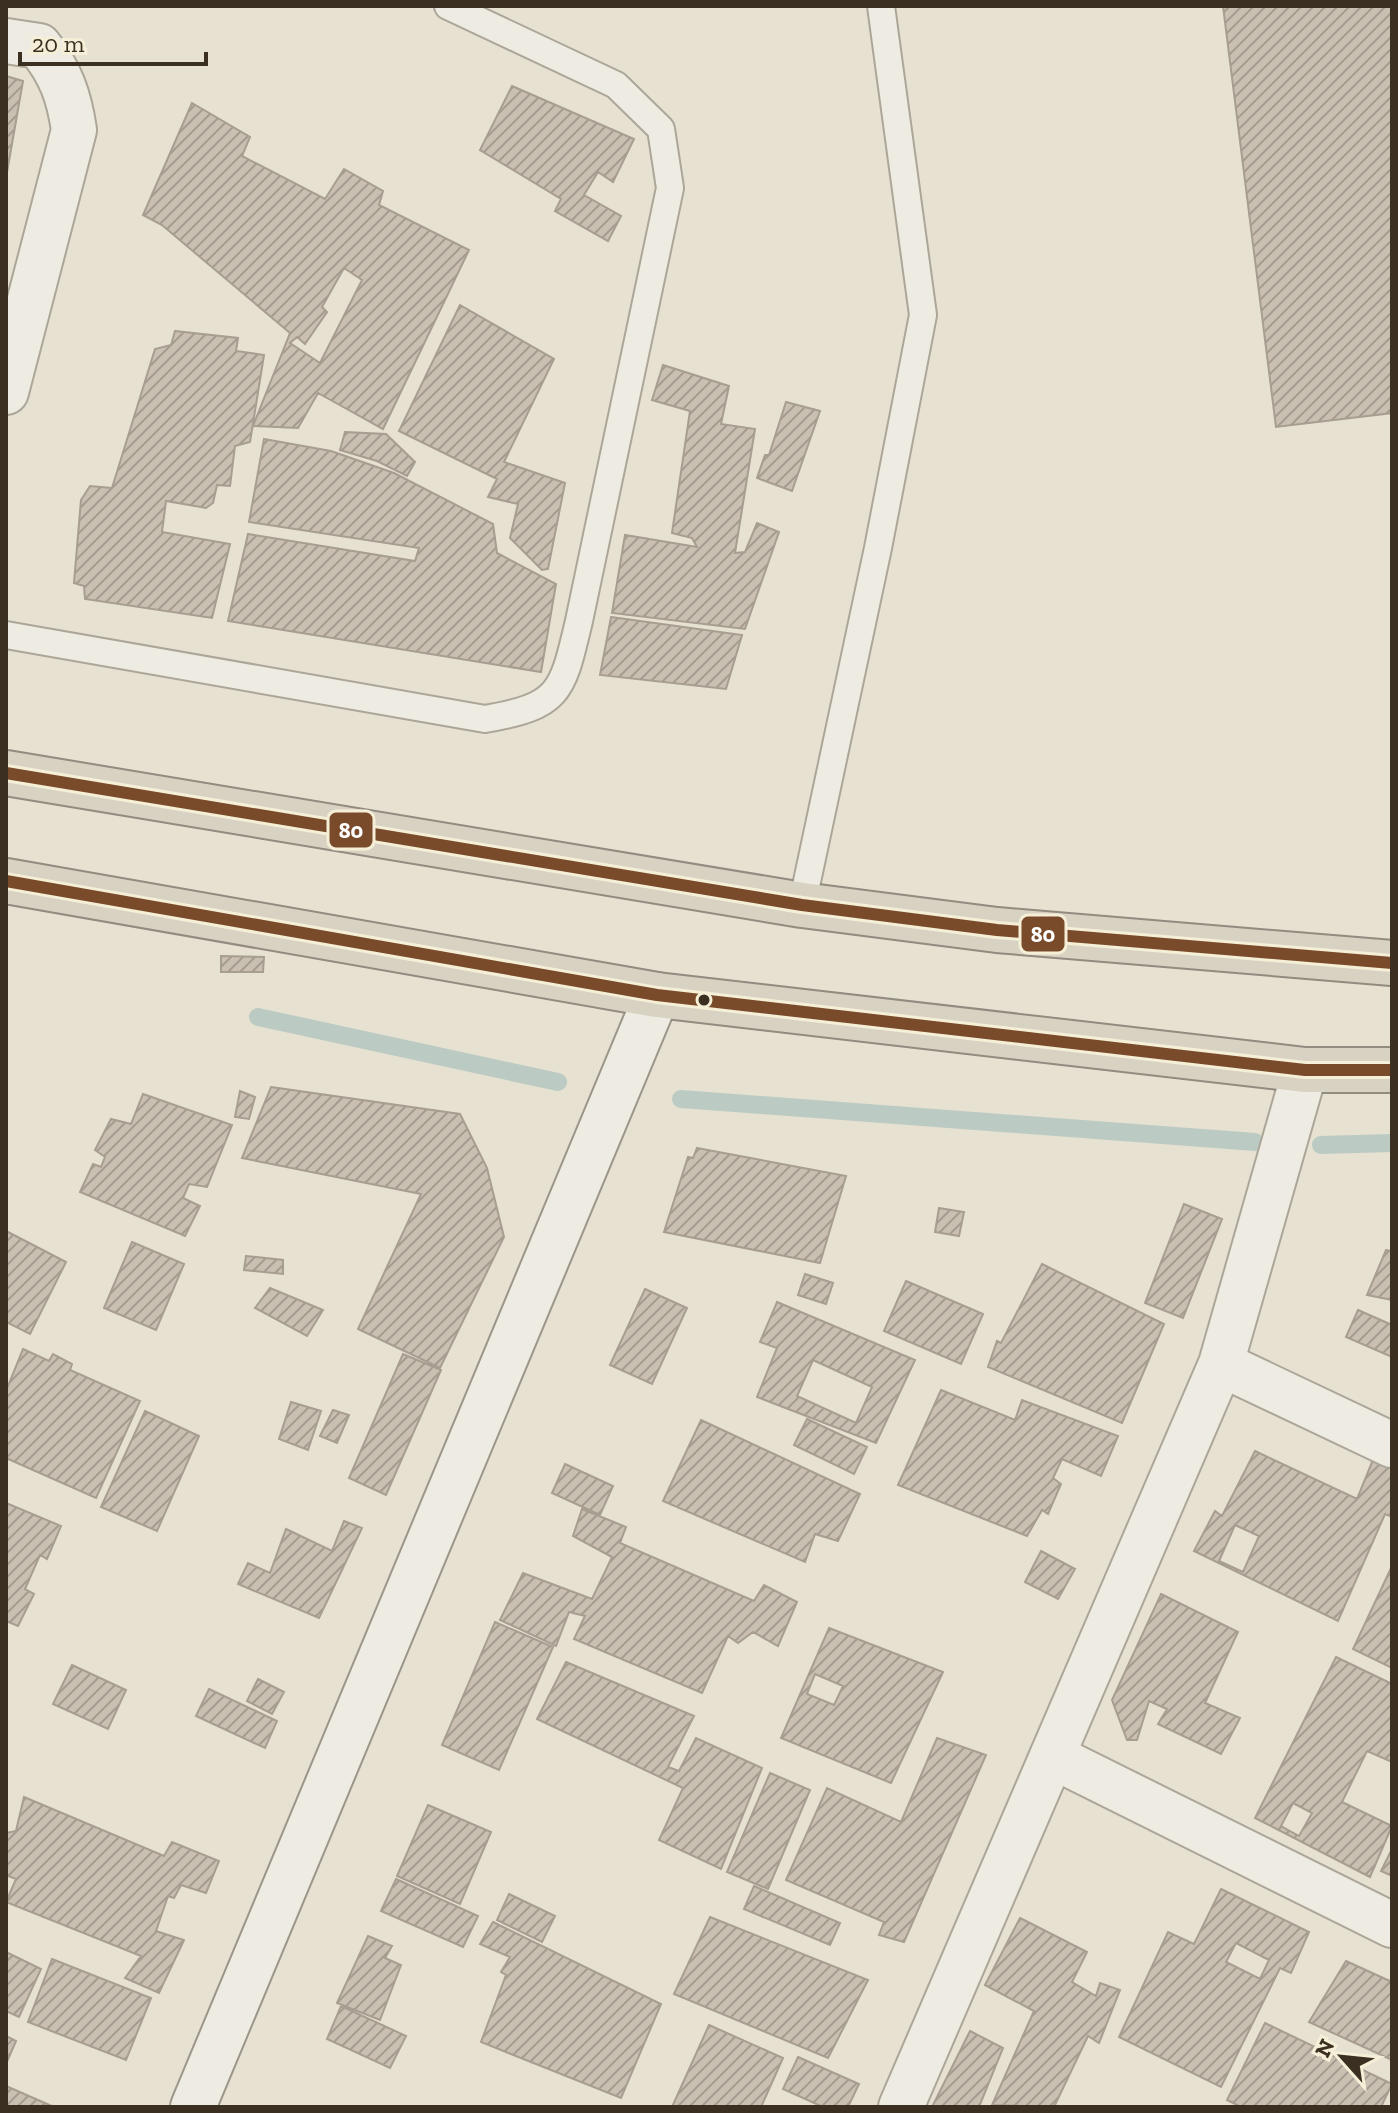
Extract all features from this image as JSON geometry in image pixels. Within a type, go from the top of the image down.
[{"type":"highway","points":[[6,773],[802,905],[997,930],[1392,963]]},
{"type":"highway","points":[[6,881],[657,995],[1305,1070],[1392,1070]]},
{"type":"street","points":[[6,41],[39,46],[57,68],[69,97],[74,130],[6,392]]},
{"type":"street","points":[[193,2107],[657,995]]},
{"type":"street","points":[[901,2107],[1221,1364],[1305,1070]]},
{"type":"street","points":[[1221,1364],[1392,1445]]},
{"type":"street","points":[[1052,1756],[1392,1925]]},
{"type":"lane","points":[[6,635],[485,719],[528,711],[552,696],[568,667],[579,621],[670,188],[661,129],[616,85],[448,6]]},
{"type":"lane","points":[[802,905],[878,548],[923,315],[881,6]]},
{"type":"building","points":[[1223,6],[1392,6],[1392,413],[1276,427]]},
{"type":"building","points":[[6,76],[23,81],[6,178]]},
{"type":"building","points":[[512,86],[634,139],[613,182],[598,172],[584,195],[621,216],[608,241],[555,211],[561,199],[480,150]]},
{"type":"building","points":[[192,103],[250,137],[242,156],[325,199],[344,169],[383,191],[379,205],[469,250],[383,429],[318,393],[298,428],[253,426],[290,333],[162,225],[143,215]],"holes":[[[344,268],[362,280],[320,363],[290,343],[297,337],[305,344],[327,312],[322,307]]]},
{"type":"building","points":[[460,305],[554,359],[504,462],[565,483],[548,569],[542,570],[510,538],[518,504],[488,497],[497,479],[399,431]]},
{"type":"building","points":[[175,331],[238,338],[236,351],[264,355],[250,442],[235,446],[230,486],[217,485],[213,503],[206,508],[166,501],[162,532],[230,544],[212,618],[85,599],[84,586],[74,583],[81,500],[90,486],[112,488],[155,349],[171,345]]},
{"type":"building","points":[[663,365],[729,386],[721,424],[755,429],[735,553],[745,552],[757,523],[779,532],[745,629],[612,613],[625,535],[697,547],[692,538],[672,533],[690,411],[652,400]]},
{"type":"building","points":[[786,402],[820,411],[792,491],[757,478],[765,455],[769,455]]},
{"type":"building","points":[[345,432],[386,434],[415,462],[407,476],[377,461],[340,450]]},
{"type":"building","points":[[264,439],[331,451],[394,473],[493,524],[497,553],[556,584],[541,672],[228,621],[248,534],[415,561],[419,548],[249,522]]},
{"type":"building","points":[[611,617],[742,635],[726,689],[600,675]]},
{"type":"building","points":[[221,956],[264,957],[263,972],[221,972]]},
{"type":"building","points":[[271,1087],[460,1114],[487,1168],[504,1237],[440,1368],[358,1329],[421,1194],[242,1158]]},
{"type":"building","points":[[240,1091],[255,1097],[249,1119],[235,1117]]},
{"type":"building","points":[[143,1094],[232,1125],[207,1187],[189,1184],[183,1198],[200,1206],[185,1236],[80,1192],[93,1164],[101,1167],[105,1157],[95,1150],[111,1119],[131,1124]]},
{"type":"building","points":[[697,1148],[846,1176],[820,1263],[664,1232],[688,1157],[693,1158]]},
{"type":"building","points":[[1184,1204],[1222,1219],[1183,1318],[1145,1303]]},
{"type":"building","points":[[939,1208],[964,1212],[959,1236],[935,1232]]},
{"type":"building","points":[[6,1231],[66,1262],[30,1334],[6,1322]]},
{"type":"building","points":[[132,1242],[184,1264],[156,1330],[104,1308]]},
{"type":"building","points":[[1386,1250],[1392,1251],[1392,1300],[1367,1295]]},
{"type":"building","points":[[246,1256],[283,1260],[283,1274],[244,1270]]},
{"type":"building","points":[[1042,1264],[1164,1324],[1122,1423],[988,1367],[997,1341],[1001,1343]]},
{"type":"building","points":[[805,1274],[833,1283],[826,1304],[798,1295]]},
{"type":"building","points":[[906,1281],[983,1314],[961,1364],[884,1331]]},
{"type":"building","points":[[270,1288],[323,1310],[307,1336],[255,1308]]},
{"type":"building","points":[[645,1289],[687,1308],[652,1384],[610,1365]]},
{"type":"building","points":[[777,1302],[915,1360],[876,1443],[757,1397],[777,1348],[760,1342]],"holes":[[[813,1360],[872,1387],[856,1423],[797,1396]]]},
{"type":"building","points":[[1358,1310],[1392,1325],[1392,1357],[1346,1337]]},
{"type":"building","points":[[23,1349],[49,1361],[53,1354],[72,1364],[70,1370],[140,1401],[96,1498],[6,1458],[6,1391]]},
{"type":"building","points":[[403,1354],[441,1370],[386,1495],[349,1478]]},
{"type":"building","points":[[941,1390],[1015,1420],[1022,1400],[1118,1436],[1101,1476],[1062,1459],[1053,1478],[1061,1484],[1048,1514],[1042,1510],[1027,1536],[898,1485]]},
{"type":"building","points":[[291,1402],[321,1411],[308,1450],[279,1439]]},
{"type":"building","points":[[333,1410],[349,1415],[337,1443],[320,1436]]},
{"type":"building","points":[[145,1411],[199,1436],[157,1531],[101,1507]]},
{"type":"building","points":[[807,1419],[867,1447],[854,1474],[794,1445]]},
{"type":"building","points":[[701,1420],[860,1494],[838,1541],[815,1534],[805,1562],[663,1501]]},
{"type":"building","points":[[1255,1451],[1357,1499],[1375,1455],[1392,1464],[1392,1517],[1385,1514],[1338,1621],[1194,1551],[1215,1511],[1222,1516]],"holes":[[[1235,1525],[1259,1536],[1243,1572],[1219,1561]]]},
{"type":"building","points":[[565,1464],[613,1486],[600,1515],[552,1493]]},
{"type":"building","points":[[6,1503],[61,1526],[47,1559],[40,1555],[25,1589],[34,1594],[18,1626],[6,1621]]},
{"type":"building","points":[[582,1509],[626,1527],[620,1543],[754,1601],[764,1585],[797,1602],[778,1646],[753,1632],[738,1643],[728,1636],[702,1693],[574,1639],[585,1616],[569,1612],[556,1646],[500,1620],[523,1573],[592,1599],[612,1557],[573,1536]]},
{"type":"building","points":[[344,1521],[362,1528],[319,1618],[238,1584],[248,1563],[270,1573],[286,1529],[332,1551]]},
{"type":"building","points":[[1041,1551],[1075,1569],[1058,1599],[1025,1582]]},
{"type":"building","points":[[1392,1566],[1392,1668],[1353,1649]]},
{"type":"building","points":[[1161,1594],[1238,1632],[1205,1703],[1240,1718],[1221,1754],[1158,1724],[1167,1709],[1149,1701],[1137,1740],[1127,1740],[1112,1700]]},
{"type":"building","points":[[495,1622],[553,1647],[499,1770],[442,1745]]},
{"type":"building","points":[[829,1628],[943,1672],[891,1783],[781,1738]],"holes":[[[815,1674],[843,1686],[834,1705],[807,1694]]]},
{"type":"building","points":[[1336,1657],[1392,1684],[1392,1762],[1367,1751],[1342,1802],[1392,1826],[1370,1877],[1255,1818]],"holes":[[[1293,1803],[1312,1813],[1299,1836],[1281,1826]]]},
{"type":"building","points":[[566,1662],[694,1716],[668,1767],[679,1771],[696,1738],[762,1768],[721,1869],[659,1840],[683,1788],[537,1719]]},
{"type":"building","points":[[72,1665],[126,1690],[108,1729],[53,1704]]},
{"type":"building","points":[[258,1679],[284,1692],[272,1714],[247,1701]]},
{"type":"building","points":[[209,1689],[277,1721],[265,1748],[196,1716]]},
{"type":"building","points":[[937,1738],[986,1755],[904,1942],[879,1935],[884,1922],[786,1880],[827,1788],[901,1822]]},
{"type":"building","points":[[770,1773],[810,1790],[768,1889],[727,1872]]},
{"type":"building","points":[[24,1797],[164,1856],[172,1842],[219,1861],[206,1893],[181,1885],[174,1898],[168,1896],[156,1931],[184,1940],[159,1993],[125,1978],[141,1956],[6,1902],[16,1879],[6,1875],[6,1833],[16,1831]]},
{"type":"building","points":[[428,1805],[491,1832],[460,1904],[397,1876]]},
{"type":"building","points":[[1392,1849],[1392,1876],[1381,1871]]},
{"type":"building","points":[[396,1879],[478,1916],[463,1947],[381,1911]]},
{"type":"building","points":[[754,1886],[840,1923],[830,1945],[744,1909]]},
{"type":"building","points":[[1221,1889],[1309,1932],[1291,1973],[1280,1968],[1221,2087],[1119,2037],[1168,1932],[1194,1944]],"holes":[[[1236,1943],[1269,1960],[1260,1979],[1226,1962]]]},
{"type":"building","points":[[509,1894],[555,1916],[542,1942],[497,1920]]},
{"type":"building","points":[[710,1917],[868,1980],[828,2058],[674,1994]]},
{"type":"building","points":[[1020,1918],[1087,1952],[1072,1982],[1096,1996],[1100,1983],[1120,1990],[1099,2043],[1088,2036],[1054,2107],[992,2105],[1034,2011],[985,1985]]},
{"type":"building","points":[[493,1922],[661,2004],[621,2098],[481,2042],[506,1975],[501,1972],[510,1957],[480,1944]]},
{"type":"building","points":[[368,1936],[392,1946],[385,1958],[401,1965],[380,2020],[337,2003]]},
{"type":"building","points":[[6,1952],[41,1969],[19,2017],[6,2011]]},
{"type":"building","points":[[52,1959],[151,1998],[126,2060],[28,2022]]},
{"type":"building","points":[[1346,1961],[1392,1982],[1392,2060],[1309,2022]]},
{"type":"building","points":[[341,2006],[406,2036],[390,2068],[327,2039]]},
{"type":"building","points":[[1265,2023],[1392,2084],[1381,2107],[1241,2107],[1227,2100]]},
{"type":"building","points":[[709,2025],[783,2058],[761,2107],[672,2107]]},
{"type":"building","points":[[970,2031],[1003,2048],[979,2107],[932,2107]]},
{"type":"building","points":[[6,2036],[16,2041],[6,2064]]},
{"type":"building","points":[[798,2057],[859,2084],[848,2107],[823,2107],[783,2089]]},
{"type":"building","points":[[6,2086],[54,2107],[6,2107]]},
{"type":"waterway","points":[[258,1017],[558,1082]]},
{"type":"waterway","points":[[681,1099],[1255,1142]]},
{"type":"waterway","points":[[1321,1145],[1392,1143]]},
{"type":"transit line","name":"80","points":[[6,773],[802,905],[997,930],[1392,963]]},
{"type":"transit line","name":"80","points":[[6,881],[657,995],[1305,1070],[1392,1070]]}]
